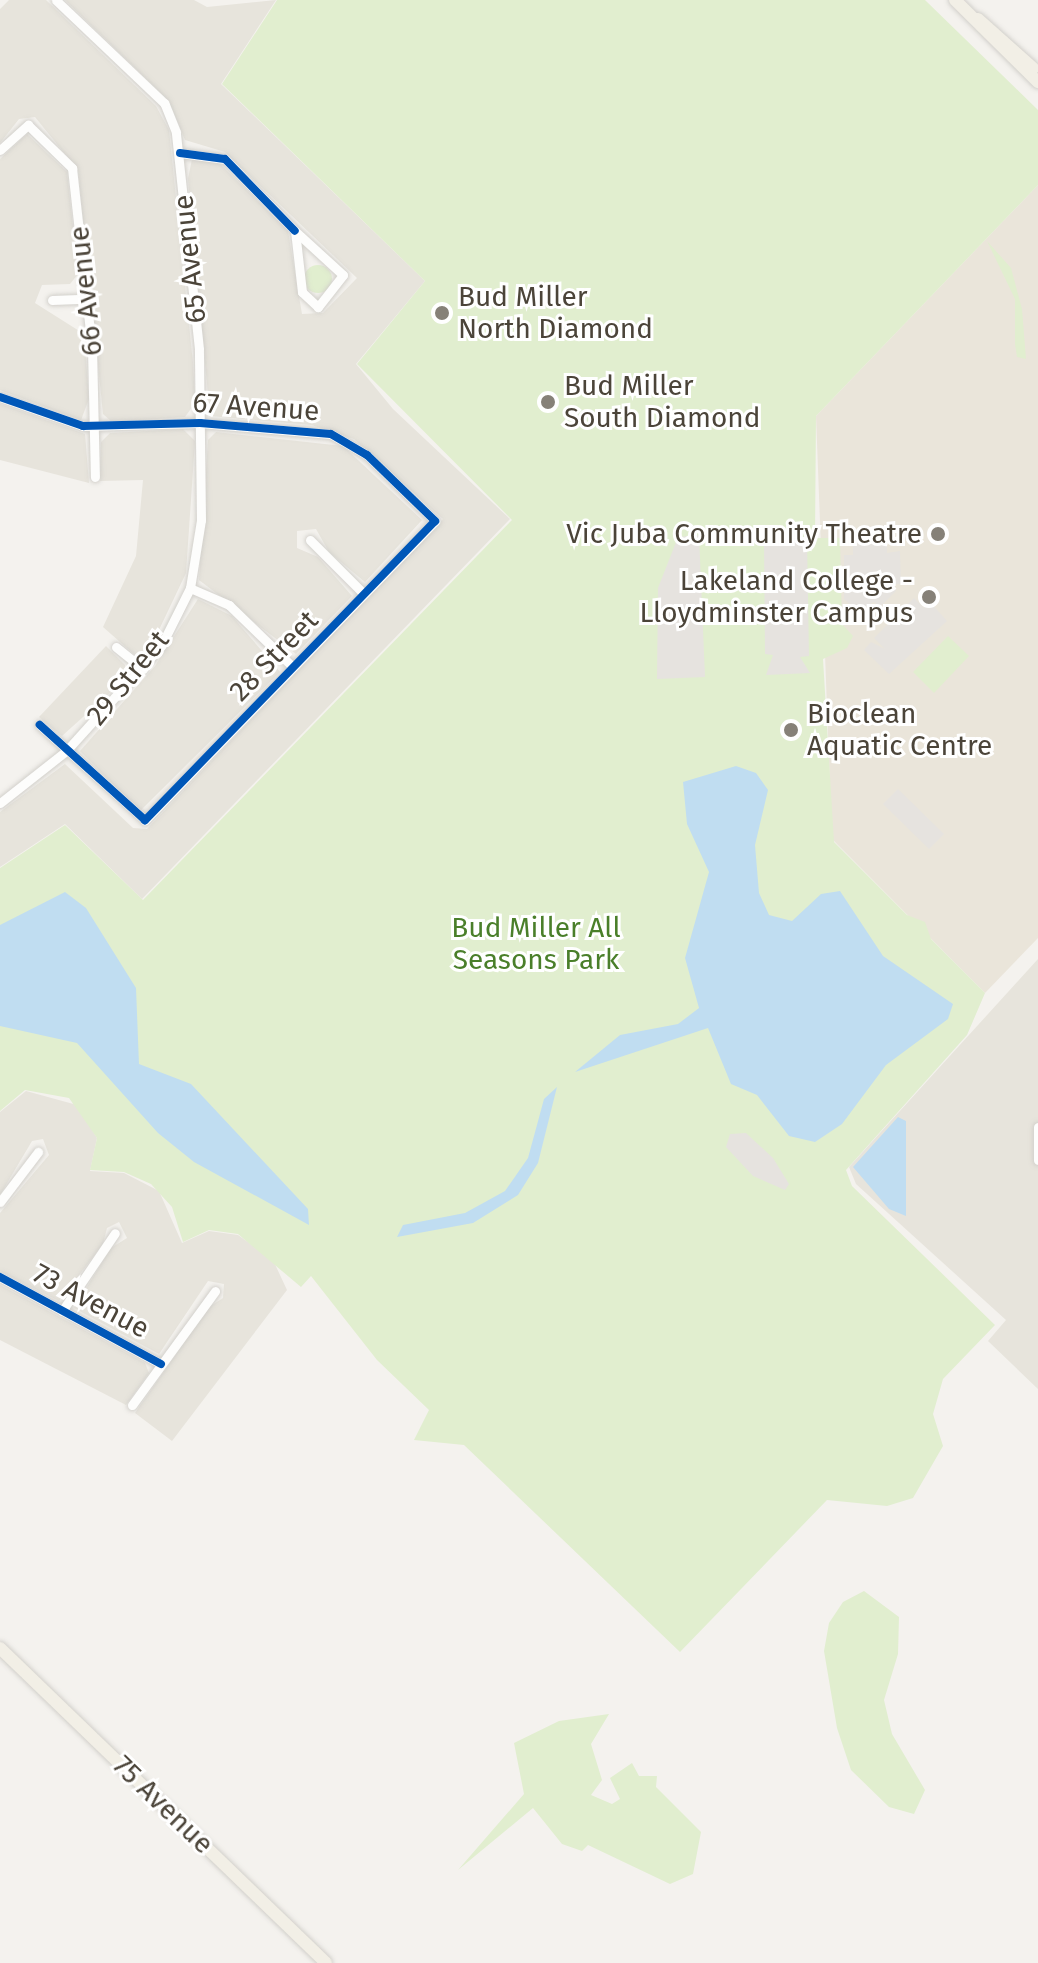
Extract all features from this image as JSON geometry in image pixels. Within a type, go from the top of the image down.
[{"type":"main road","points":[[955,0],[1038,73]]},
{"type":"main road","points":[[991,33],[1038,82]]},
{"type":"main road","name":"75 Avenue","points":[[0,1648],[326,1963]]},
{"type":"street","name":"65 Avenue","points":[[56,0],[164,103],[180,153],[200,423]]},
{"type":"street","name":"66 Avenue","points":[[0,150],[28,125],[72,168],[96,427],[95,477]]},
{"type":"street","points":[[180,153],[225,159],[343,275],[318,307],[302,292],[295,231]]},
{"type":"street","points":[[52,300],[85,299]]},
{"type":"street","name":"67 Avenue","points":[[0,397],[55,421],[96,427],[200,423],[331,434],[367,455],[435,521]]},
{"type":"street","name":"29 Street","points":[[0,803],[66,751],[143,669],[190,588],[201,520],[200,423]]},
{"type":"street","name":"28 Street","points":[[66,751],[145,820],[435,521]]},
{"type":"street","points":[[310,540],[364,594]]},
{"type":"street","points":[[190,588],[229,605],[293,667]]},
{"type":"street","points":[[116,647],[143,669]]},
{"type":"street","points":[[40,725],[66,751]]},
{"type":"street","points":[[1038,1127],[1038,1160]]},
{"type":"street","points":[[0,1202],[38,1152]]},
{"type":"street","points":[[62,1311],[115,1233]]},
{"type":"street","name":"73 Avenue","points":[[0,1277],[161,1364]]},
{"type":"street","points":[[132,1405],[215,1291]]},
{"type":"shaded area","points":[[9,0],[46,0],[156,106],[169,130],[193,363],[195,403],[185,417],[112,422],[103,414],[78,170],[35,117],[19,119],[0,143],[0,9]]},
{"type":"shaded area","points":[[65,0],[194,0],[207,7],[276,0],[221,84],[425,281],[356,364],[393,409],[510,519],[142,899],[65,824],[0,867],[0,812],[65,764],[133,828],[147,829],[443,519],[354,439],[312,425],[210,416],[188,179],[192,159],[217,161],[288,231],[302,314],[323,313],[357,278],[225,152],[185,140],[169,101]]},
{"type":"shaded area","points":[[27,134],[67,172],[78,274],[70,284],[42,285],[35,303],[84,334],[89,399],[81,420],[0,390],[0,159]]},
{"type":"shaded area","name":"Lakeland College - Lloydminster Campus","points":[[1038,185],[1038,938],[985,993],[832,839],[816,416]]},
{"type":"shaded area","points":[[0,404],[85,434],[89,483],[0,460]]},
{"type":"shaded area","points":[[183,429],[195,441],[186,573],[149,651],[136,656],[103,627],[136,556],[143,480],[100,481],[101,442],[110,433]]},
{"type":"shaded area","points":[[216,432],[343,446],[422,520],[365,582],[329,552],[316,529],[297,531],[297,548],[318,557],[352,596],[296,654],[199,580],[208,440]]},
{"type":"shaded area","points":[[772,534],[807,539],[809,656],[800,657],[810,673],[766,675],[773,655],[765,654],[764,543],[772,543]]},
{"type":"shaded area","points":[[699,535],[705,677],[657,679],[658,588],[678,537]]},
{"type":"shaded area","points":[[853,543],[887,543],[887,553],[900,551],[901,584],[890,584],[896,591],[880,607],[874,602],[858,611],[844,599],[844,555],[853,555]]},
{"type":"shaded area","points":[[914,598],[924,608],[930,602],[947,621],[889,674],[864,650],[871,642],[885,649],[874,638]]},
{"type":"shaded area","points":[[198,599],[232,616],[280,672],[140,811],[80,751],[155,666]]},
{"type":"shaded area","points":[[106,646],[125,665],[125,679],[62,736],[39,717]]},
{"type":"shaded area","points":[[898,789],[944,834],[929,849],[883,804]]},
{"type":"shaded area","points":[[1038,959],[1038,1389],[988,1341],[1006,1320],[856,1184],[849,1167]]},
{"type":"shaded area","points":[[26,1091],[77,1105],[97,1138],[90,1171],[124,1173],[159,1191],[182,1243],[209,1231],[238,1235],[273,1260],[287,1290],[172,1441],[135,1413],[209,1307],[223,1298],[224,1284],[208,1281],[159,1354],[74,1308],[111,1248],[127,1238],[119,1222],[107,1228],[103,1244],[59,1301],[0,1271],[0,1213],[49,1155],[43,1139],[32,1141],[0,1195],[0,1112]]},
{"type":"shaded area","points":[[746,1133],[773,1158],[789,1184],[785,1190],[753,1176],[726,1147],[730,1134]]},
{"type":"shaded area","points":[[0,1285],[145,1363],[149,1373],[126,1405],[0,1340]]},
{"type":"green space","name":"Bud Miller All Seasons Park","points":[[277,0],[925,0],[1038,110],[1038,185],[816,416],[815,538],[840,538],[842,624],[853,636],[847,648],[823,659],[834,842],[907,915],[925,922],[931,939],[985,993],[967,1035],[846,1170],[852,1186],[995,1325],[943,1379],[933,1414],[943,1446],[913,1498],[887,1506],[827,1500],[680,1652],[464,1445],[414,1440],[429,1410],[377,1360],[311,1276],[301,1287],[238,1234],[209,1230],[183,1242],[172,1207],[151,1184],[124,1172],[90,1170],[97,1138],[69,1098],[25,1090],[0,1111],[0,868],[65,825],[143,900],[512,520],[357,364],[425,281],[222,84]]},
{"type":"green space","points":[[987,241],[1011,268],[1022,309],[1026,359],[1017,357],[1015,299]]},
{"type":"green space","points":[[318,265],[328,269],[332,279],[328,289],[318,293],[308,289],[304,279],[308,269]]},
{"type":"green space","points":[[948,636],[969,656],[934,693],[913,672]]},
{"type":"green space","points":[[864,1591],[899,1617],[898,1654],[884,1700],[892,1734],[925,1790],[914,1814],[889,1807],[851,1770],[837,1728],[824,1651],[829,1623],[843,1602]]},
{"type":"green space","points":[[609,1714],[591,1744],[602,1780],[591,1795],[612,1804],[620,1799],[610,1778],[632,1763],[639,1776],[657,1776],[656,1787],[701,1832],[693,1874],[670,1884],[588,1845],[582,1851],[562,1844],[533,1808],[458,1870],[524,1794],[514,1743],[559,1721]]},
{"type":"water","points":[[736,766],[756,773],[768,790],[755,845],[759,893],[769,915],[792,921],[821,894],[840,891],[883,956],[953,1004],[948,1019],[886,1065],[842,1124],[815,1142],[789,1136],[757,1095],[731,1084],[708,1028],[575,1072],[620,1035],[678,1024],[699,1008],[685,958],[709,872],[687,824],[683,782]]},
{"type":"water","points":[[65,892],[86,908],[136,988],[139,1064],[191,1084],[308,1209],[309,1225],[194,1162],[158,1133],[77,1043],[0,1026],[0,925]]},
{"type":"water","points":[[557,1087],[538,1163],[518,1195],[473,1223],[397,1237],[403,1225],[465,1213],[505,1191],[528,1158],[544,1099]]},
{"type":"water","points":[[898,1117],[906,1121],[906,1216],[889,1209],[853,1167]]},
{"type":"cycle path","points":[[180,153],[225,159],[295,231]]},
{"type":"cycle path","points":[[0,397],[83,426],[200,423],[331,434],[367,455],[435,521],[145,820],[40,725]]},
{"type":"cycle path","points":[[0,1277],[161,1364]]},
{"type":"place","name":"Bud Miller North Diamond","points":[[442,313]]},
{"type":"place","name":"Bud Miller South Diamond","points":[[548,402]]},
{"type":"place","name":"Vic Juba Community Theatre","points":[[938,534]]},
{"type":"place","name":"Lakeland College - Lloydminster Campus","points":[[929,597]]},
{"type":"place","name":"Bioclean Aquatic Centre","points":[[791,730]]}]
